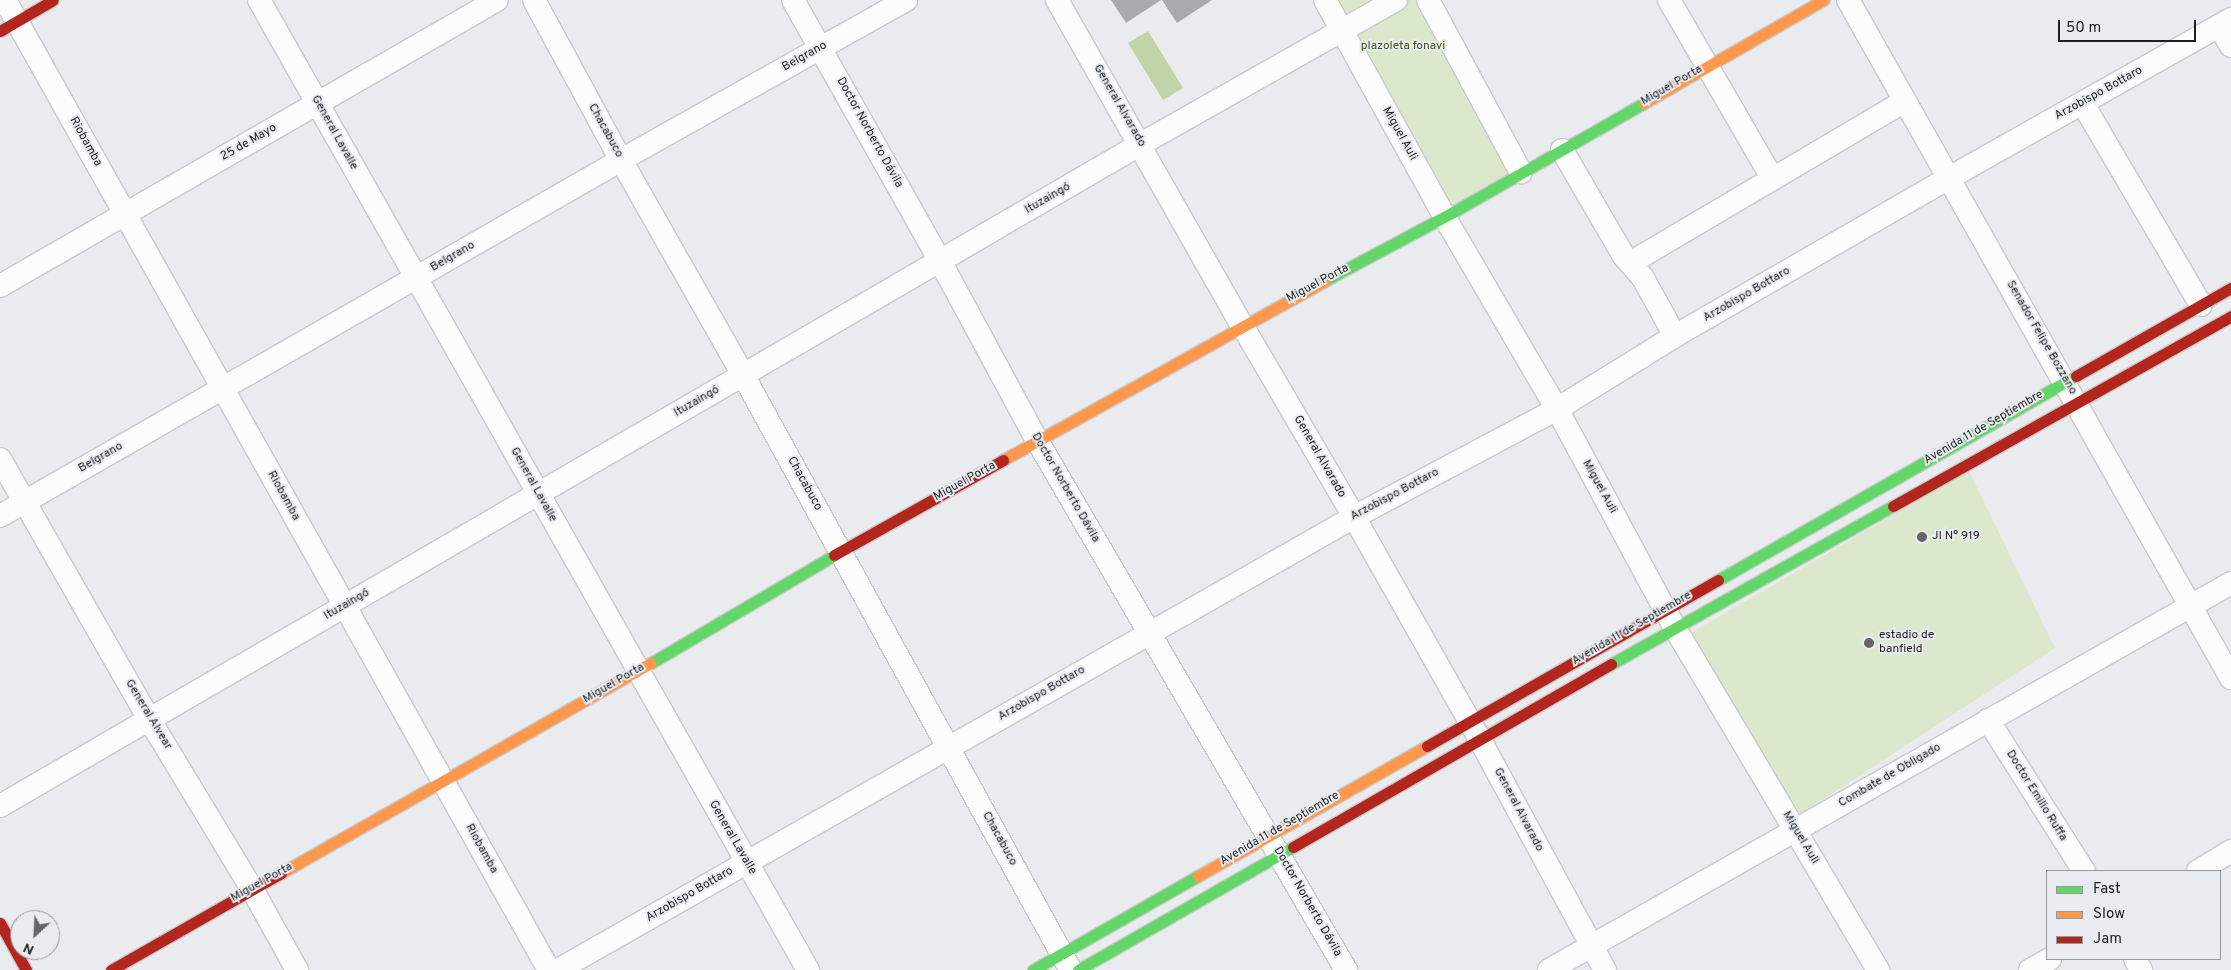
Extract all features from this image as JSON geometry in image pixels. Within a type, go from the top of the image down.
[{"type":"main road","points":[[8,26],[54,0]]},
{"type":"main road","name":"Miguel Porta","points":[[111,970],[638,671],[841,551],[1038,442],[1242,325],[1562,150],[1823,0]]},
{"type":"main road","name":"Avenida 11 de Septiembre","points":[[1078,970],[1274,846],[1671,619],[2065,382],[2231,288]]},
{"type":"main road","name":"Avenida 11 de Septiembre","points":[[1033,970],[1067,962],[1671,619],[2078,404],[2231,316]]},
{"type":"main road","points":[[0,923],[26,970]]},
{"type":"street","name":"Riobamba","points":[[5,0],[8,26],[125,214],[549,970]]},
{"type":"street","name":"General Lavalle","points":[[259,0],[808,970]]},
{"type":"street","name":"25 de Mayo","points":[[0,286],[497,0]]},
{"type":"street","name":"Chacabuco","points":[[534,0],[621,160],[744,375],[1067,962]]},
{"type":"street","name":"Doctor Norberto Dávila","points":[[793,0],[822,47],[1038,442],[1346,970]]},
{"type":"street","name":"Belgrano","points":[[0,516],[621,160],[906,0]]},
{"type":"street","name":"General Alvarado","points":[[1057,0],[1354,517],[1475,731],[1606,970]]},
{"type":"street","name":"Miguel Auli","points":[[1325,0],[1444,216],[1557,409],[1671,619],[1878,970]]},
{"type":"street","name":"Ituzaingó","points":[[0,806],[1141,144],[1396,0]]},
{"type":"street","points":[[1428,0],[1521,173]]},
{"type":"street","points":[[1669,0],[1772,178]]},
{"type":"street","name":"Senador Felipe Bozzano","points":[[1848,0],[2078,404],[2231,678]]},
{"type":"street","points":[[2225,23],[2231,46]]},
{"type":"street","name":"Arzobispo Bottaro","points":[[558,970],[1354,517],[1557,409],[1675,336],[1949,178],[2225,23]]},
{"type":"street","points":[[1630,263],[1905,101]]},
{"type":"street","points":[[2083,104],[2201,305]]},
{"type":"street","points":[[1562,150],[1623,255],[1643,278],[1675,336]]},
{"type":"street","name":"General Alvear","points":[[0,459],[149,719],[252,889],[297,970]]},
{"type":"street","name":"Combate de Obligado","points":[[1549,970],[2231,583]]},
{"type":"street","name":"Doctor Emilio Ruffa","points":[[1988,720],[2083,870]]},
{"type":"street","points":[[2200,870],[2231,851]]},
{"type":"street","points":[[2030,970],[2048,960]]},
{"type":"green space","name":"plazoleta fonavi","points":[[1334,0],[1421,0],[1515,170],[1453,212]]},
{"type":"green space","name":"estadio de banfield","points":[[1969,471],[2055,648],[1801,814],[1682,638]]},
{"type":"shaded area","points":[[1148,31],[1183,88],[1163,100],[1128,43]]},
{"type":"building","points":[[1111,0],[1161,0],[1126,23]]},
{"type":"building","points":[[1162,0],[1212,0],[1177,23]]},
{"type":"traffic: fast","points":[[1324,281],[1453,212],[1644,103]]},
{"type":"traffic: fast","points":[[1718,580],[2076,376]]},
{"type":"traffic: fast","points":[[1611,664],[1893,506]]},
{"type":"traffic: fast","points":[[651,663],[834,555]]},
{"type":"traffic: fast","points":[[1078,970],[1293,847]]},
{"type":"traffic: fast","points":[[1033,970],[1198,876]]},
{"type":"traffic: slow","points":[[1644,103],[1823,0]]},
{"type":"traffic: slow","points":[[1003,460],[1324,281]]},
{"type":"traffic: slow","points":[[281,873],[651,663]]},
{"type":"traffic: slow","points":[[1198,876],[1427,746]]},
{"type":"traffic: jam","points":[[0,31],[53,0]]},
{"type":"traffic: jam","points":[[2076,376],[2231,288]]},
{"type":"traffic: jam","points":[[1893,506],[2231,316]]},
{"type":"traffic: jam","points":[[834,555],[1003,460]]},
{"type":"traffic: jam","points":[[1427,746],[1718,580]]},
{"type":"traffic: jam","points":[[1293,847],[1611,664]]},
{"type":"traffic: jam","points":[[111,970],[281,873]]},
{"type":"traffic: jam","points":[[0,923],[26,970]]},
{"type":"place","name":"JI N° 919","points":[[1922,537]]},
{"type":"place","name":"estadio de banfield","points":[[1869,643]]}]
